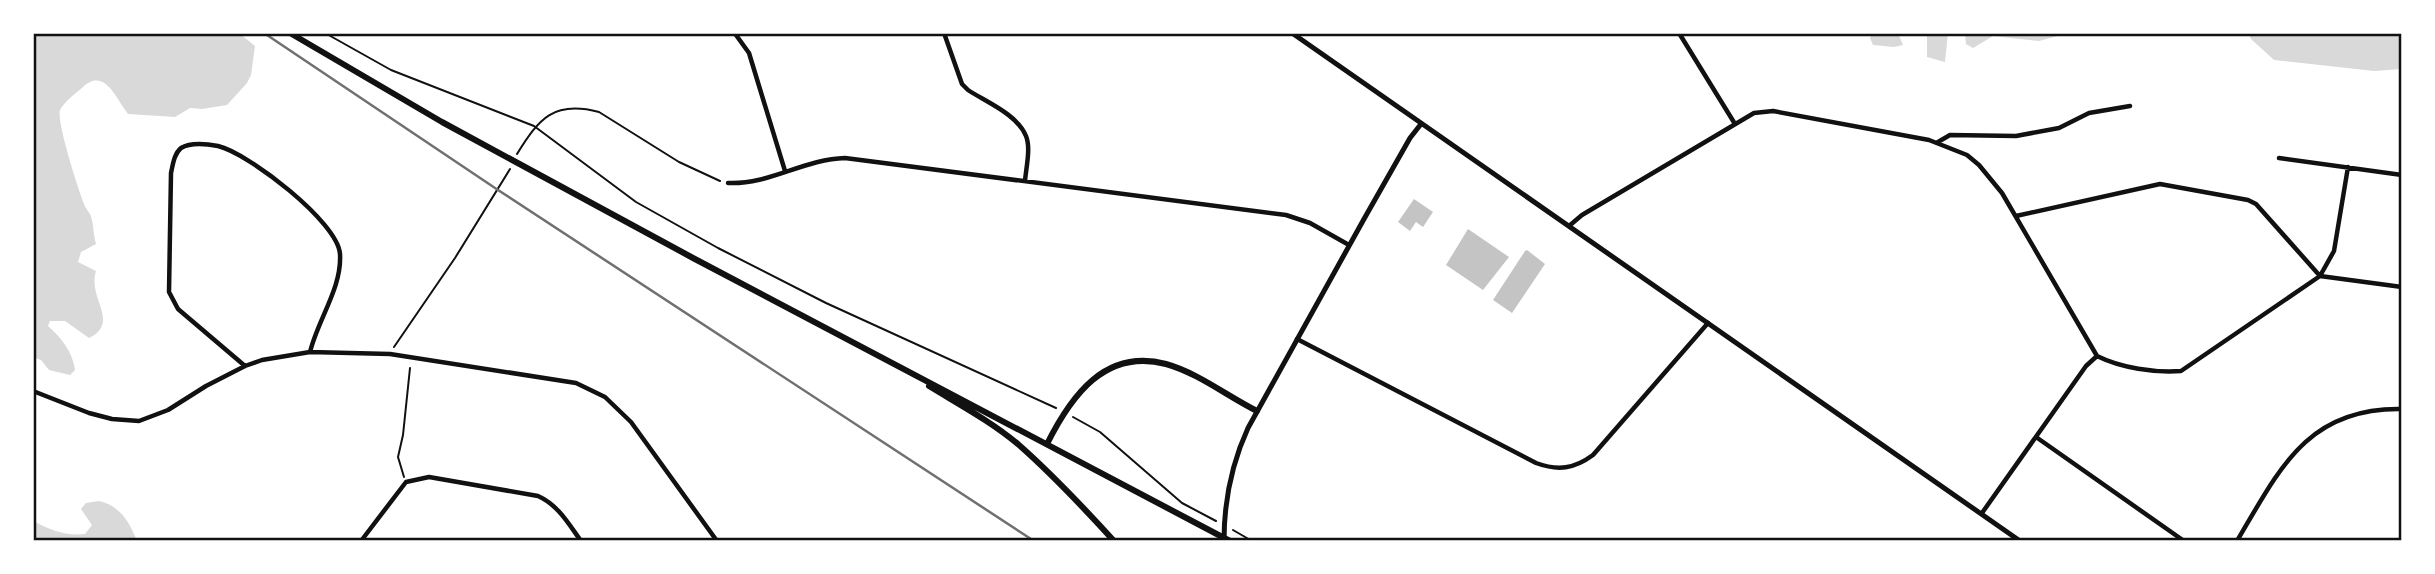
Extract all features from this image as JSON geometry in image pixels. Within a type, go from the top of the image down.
[{"type":"main road","points":[[290,33],[488,148],[1230,541]]},
{"type":"main road","points":[[886,359],[996,428],[1019,446],[1059,483],[1114,541]]},
{"type":"main road","points":[[1047,444],[1079,390],[1109,369],[1130,363],[1157,363],[1181,370],[1257,411]]},
{"type":"street","points":[[944,33],[962,84],[1012,118],[1026,135],[1026,181]]},
{"type":"street","points":[[1292,33],[2020,541]]},
{"type":"street","points":[[1679,33],[1735,124]]},
{"type":"street","points":[[736,34],[749,53],[785,171]]},
{"type":"street","points":[[1937,143],[1950,135],[2016,136],[2059,128],[2090,113],[2130,106]]},
{"type":"street","points":[[1569,226],[1582,215],[1754,113],[1773,111],[1937,143],[1967,155],[2002,193],[2097,356],[2108,361],[2164,372],[2181,371],[2320,276],[2334,251],[2348,167]]},
{"type":"street","points":[[1224,541],[1226,500],[1233,464],[1257,411],[1410,138],[1421,124]]},
{"type":"street","points":[[245,366],[178,309],[169,292],[171,173],[174,158],[180,149],[194,144],[219,146],[236,153],[303,201],[335,238],[340,252],[339,271],[310,352]]},
{"type":"street","points":[[728,183],[756,181],[814,161],[845,158],[1286,215],[1310,223],[1349,245]]},
{"type":"street","points":[[2278,158],[2402,174]]},
{"type":"street","points":[[2016,216],[2160,184],[2248,200],[2256,204],[2320,276],[2402,287]]},
{"type":"street","points":[[1297,339],[1536,463],[1560,469],[1573,466],[1593,455],[1708,323]]},
{"type":"street","points":[[33,391],[89,413],[111,419],[139,421],[168,410],[245,366],[262,360],[310,352],[390,354],[554,378],[576,383],[598,393],[631,422],[717,541]]},
{"type":"street","points":[[1982,513],[2086,366],[2097,356]]},
{"type":"street","points":[[2237,541],[2267,490],[2304,441],[2342,419],[2372,410],[2402,409]]},
{"type":"street","points":[[2036,437],[2184,541]]},
{"type":"street","points":[[363,540],[406,482],[429,477],[538,496],[559,510],[581,541]]},
{"type":"path","points":[[325,33],[391,70],[534,126],[652,214],[826,303],[1056,408]]},
{"type":"path","points":[[517,155],[534,126],[550,115],[563,110],[586,108],[599,112],[679,162],[728,183]]},
{"type":"path","points":[[390,354],[463,247],[510,169]]},
{"type":"path","points":[[406,482],[398,457],[410,368]]},
{"type":"path","points":[[1073,417],[1100,432],[1182,503],[1199,513]]},
{"type":"shaded area","points":[[33,33],[239,33],[255,46],[251,75],[227,105],[190,108],[175,117],[128,114],[109,87],[98,81],[83,87],[60,110],[65,142],[79,189],[91,216],[96,244],[81,252],[78,262],[96,271],[94,281],[103,317],[98,332],[89,338],[65,321],[50,321],[48,326],[62,341],[72,358],[75,370],[70,375],[49,370],[41,360],[33,357]]},
{"type":"shaded area","points":[[1872,33],[1898,33],[1903,45],[1873,45],[1870,38]]},
{"type":"shaded area","points":[[1927,33],[1948,33],[1945,62],[1927,57]]},
{"type":"shaded area","points":[[1965,33],[2069,33],[2039,41],[1993,36],[1973,48],[1966,44]]},
{"type":"shaded area","points":[[2248,33],[2402,33],[2402,69],[2374,71],[2274,60]]},
{"type":"shaded area","points":[[99,501],[123,515],[137,541],[33,541],[33,521],[58,532],[85,534],[92,525],[81,509],[86,503]]},
{"type":"building","points":[[1414,199],[1433,212],[1423,227],[1416,222],[1410,231],[1398,222]]},
{"type":"building","points":[[1468,229],[1509,257],[1483,290],[1446,265]]},
{"type":"building","points":[[1527,250],[1545,264],[1512,313],[1493,300]]},
{"type":"railway","points":[[264,33],[498,190],[1034,541]]}]
